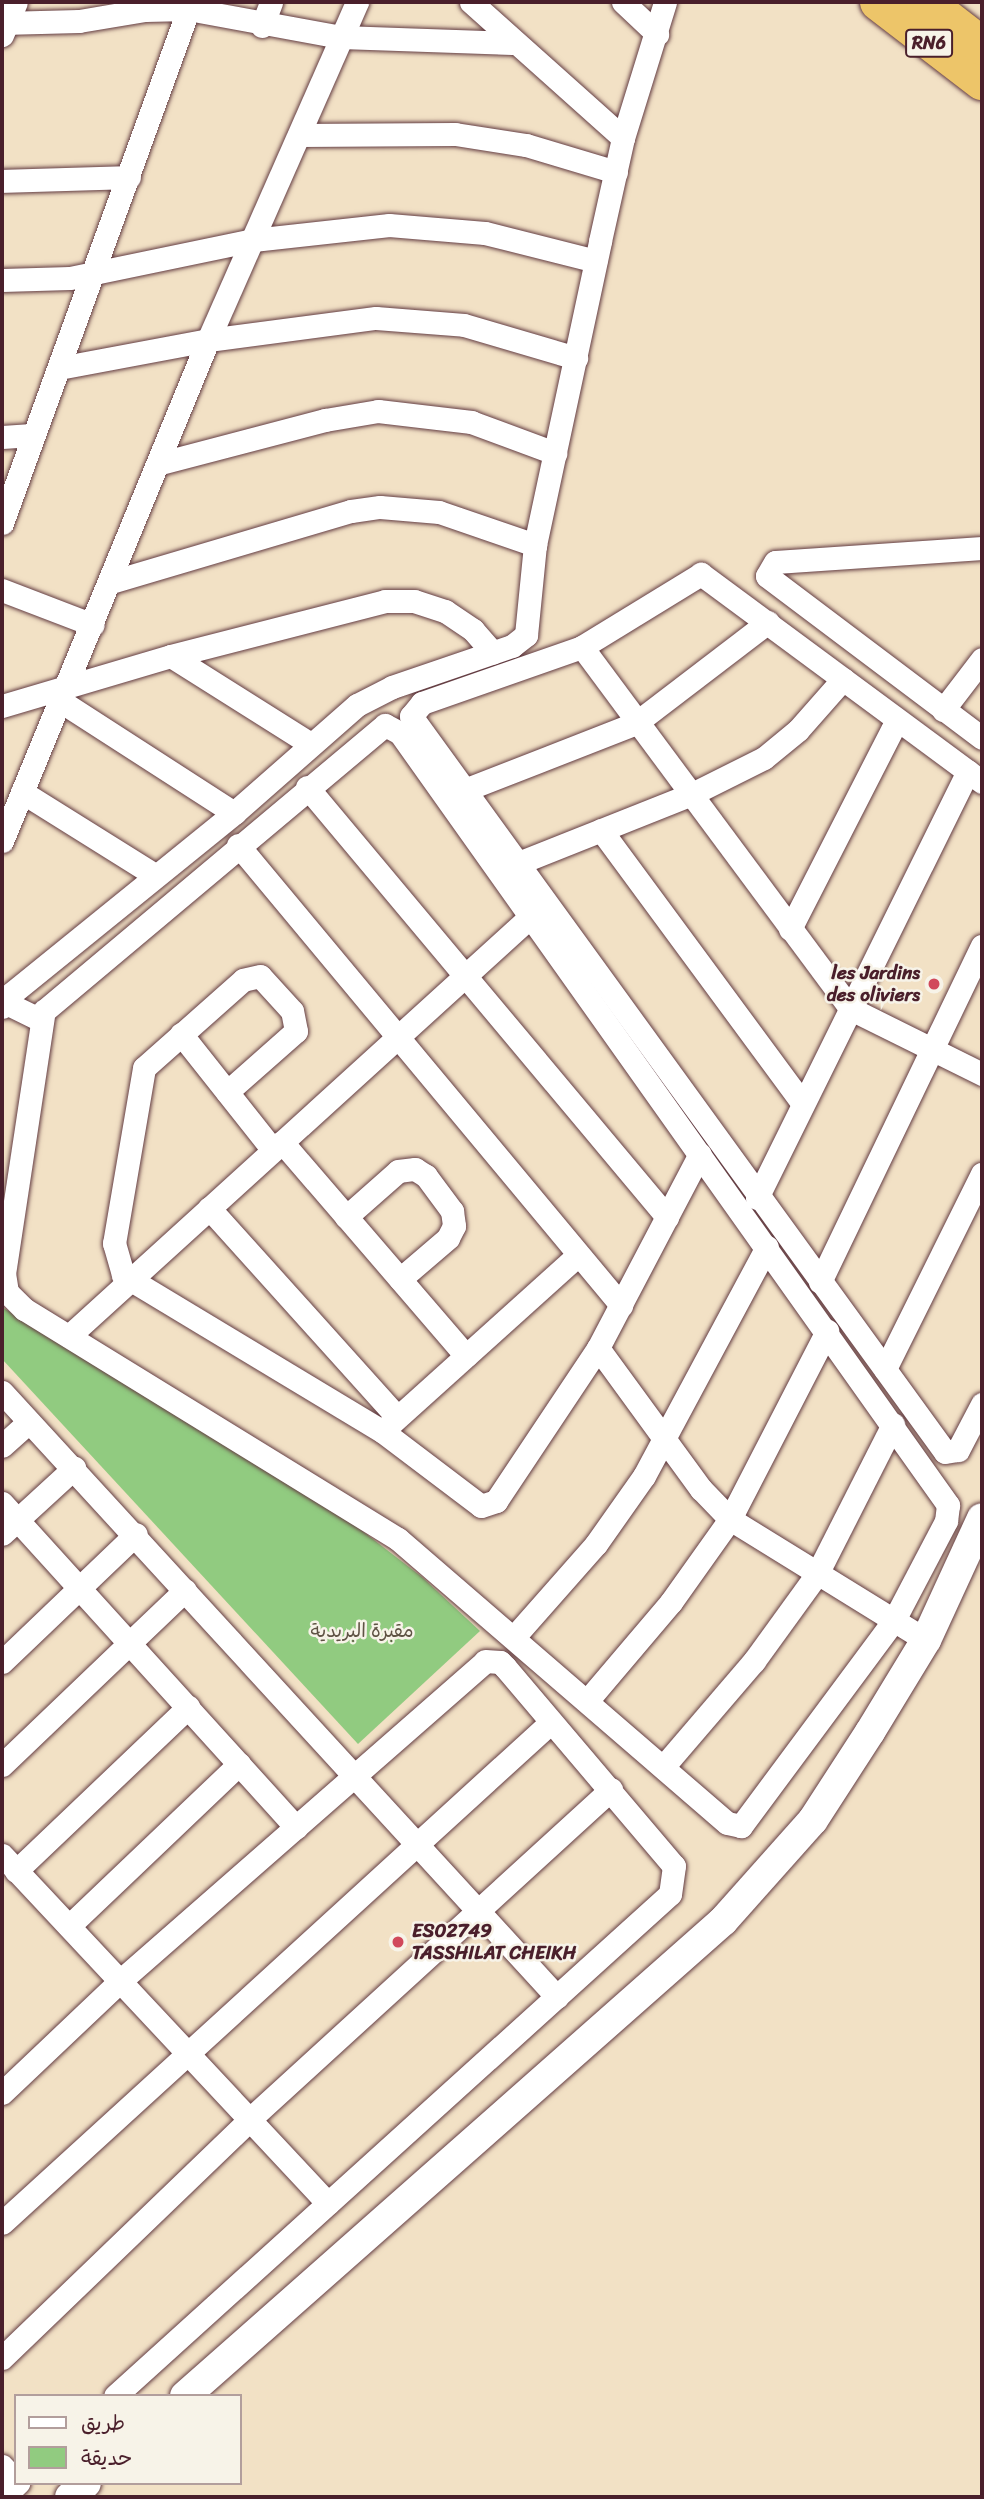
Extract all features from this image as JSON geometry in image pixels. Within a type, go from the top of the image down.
[{"type":"highway","name":"RN6","points":[[879,2],[982,81]]},
{"type":"highway","name":"RN6","points":[[925,2],[982,46]]},
{"type":"street","points":[[3,27],[16,2]]},
{"type":"street","points":[[262,26],[271,2]]},
{"type":"street","points":[[2,841],[161,463],[208,340],[357,2]]},
{"type":"street","points":[[471,2],[512,43],[624,138]]},
{"type":"street","points":[[623,2],[657,34]]},
{"type":"street","points":[[41,1020],[2,1003],[234,813],[371,695],[518,643],[528,631],[535,545],[615,172],[665,2]]},
{"type":"street","points":[[3,27],[190,5],[262,26],[341,37],[512,43]]},
{"type":"street","points":[[2,523],[32,435],[96,273],[190,5]]},
{"type":"street","points":[[299,135],[455,134],[526,145],[615,172]]},
{"type":"street","points":[[2,181],[130,177]]},
{"type":"street","points":[[2,280],[96,273],[253,240],[361,226],[420,225],[485,233],[596,261]]},
{"type":"street","points":[[58,368],[208,340],[345,321],[404,319],[464,325],[576,358]]},
{"type":"street","points":[[161,463],[325,420],[378,411],[471,422],[555,453]]},
{"type":"street","points":[[2,437],[32,435]]},
{"type":"street","points":[[110,582],[351,510],[380,507],[439,512],[535,545]]},
{"type":"street","points":[[982,548],[775,562],[767,571],[769,582],[982,738]]},
{"type":"street","points":[[757,1198],[850,1009],[975,776],[712,578],[696,574],[582,647],[415,706],[413,723],[757,1198],[948,1454],[958,1450],[982,1404]]},
{"type":"street","points":[[2,590],[93,625]]},
{"type":"street","points":[[2,706],[65,695],[171,656],[400,601],[428,604],[459,619],[493,653]]},
{"type":"street","points":[[462,791],[636,723],[768,622]]},
{"type":"street","points":[[582,647],[850,1009],[982,1074]]},
{"type":"street","points":[[171,656],[311,744]]},
{"type":"street","points":[[943,710],[982,659]]},
{"type":"street","points":[[516,864],[692,794],[764,758],[798,730],[844,679]]},
{"type":"street","points":[[65,695],[234,813]]},
{"type":"street","points":[[790,929],[897,719]]},
{"type":"street","points":[[393,727],[944,1496],[948,1513],[894,1620],[747,1824],[736,1827],[727,1823],[514,1637],[377,1524],[17,1304],[5,1283],[41,1020],[53,1001],[238,845],[377,729],[393,727]]},
{"type":"street","points":[[307,787],[667,1217]]},
{"type":"street","points":[[22,792],[155,875]]},
{"type":"street","points":[[601,830],[803,1104]]},
{"type":"street","points":[[238,845],[577,1256],[621,1305]]},
{"type":"street","points":[[68,1336],[531,916]]},
{"type":"street","points":[[820,1282],[982,946]]},
{"type":"street","points":[[228,1092],[296,1031],[295,1016],[272,985],[260,976],[248,977],[149,1060],[140,1077],[114,1243],[116,1259],[128,1282],[390,1424]]},
{"type":"street","points":[[181,1034],[228,1092],[346,1217],[466,1356]]},
{"type":"street","points":[[209,1208],[390,1424],[476,1504],[492,1504],[598,1348],[700,1154]]},
{"type":"street","points":[[346,1217],[398,1171],[415,1169],[426,1176],[452,1212],[454,1226],[448,1238],[400,1279]]},
{"type":"street","points":[[885,1369],[982,1174]]},
{"type":"street","points":[[514,1637],[596,1544],[666,1441],[767,1247]]},
{"type":"street","points":[[390,1424],[577,1256]]},
{"type":"street","points":[[587,1701],[671,1602],[730,1519],[827,1331]]},
{"type":"street","points":[[598,1348],[666,1441],[730,1519],[926,1640]]},
{"type":"street","points":[[2,1392],[136,1534],[415,1844],[557,1997]]},
{"type":"street","points":[[2,1446],[29,1422]]},
{"type":"street","points":[[663,1768],[754,1661],[817,1574],[893,1424]]},
{"type":"street","points":[[10,1527],[74,1468]]},
{"type":"street","points":[[2,1503],[10,1527],[79,1588],[296,1827]]},
{"type":"street","points":[[187,2394],[723,1921],[813,1820],[926,1640],[982,1518]]},
{"type":"street","points":[[2,1662],[136,1534]]},
{"type":"street","points":[[2,1765],[186,1590]]},
{"type":"street","points":[[2,2093],[120,1981],[485,1661],[500,1662],[667,1853],[676,1881],[670,1894],[117,2394]]},
{"type":"street","points":[[188,1707],[9,1863],[328,2203]]},
{"type":"street","points":[[2,2223],[187,2051],[551,1722]]},
{"type":"street","points":[[69,1926],[239,1764]]},
{"type":"street","points":[[2,2358],[250,2119],[611,1789]]},
{"type":"street","points":[[2,2466],[14,2480]]},
{"type":"street","points":[[70,2497],[84,2485]]},
{"type":"green space","name":"مقبرة البريدية","points":[[2,1307],[343,1516],[422,1577],[480,1631],[358,1744],[2,1359]]},
{"type":"place","name":"les Jardins des oliviers","points":[[934,984]]},
{"type":"place","name":"ES02749 TASSHILAT CHEIKH","points":[[398,1942]]}]
